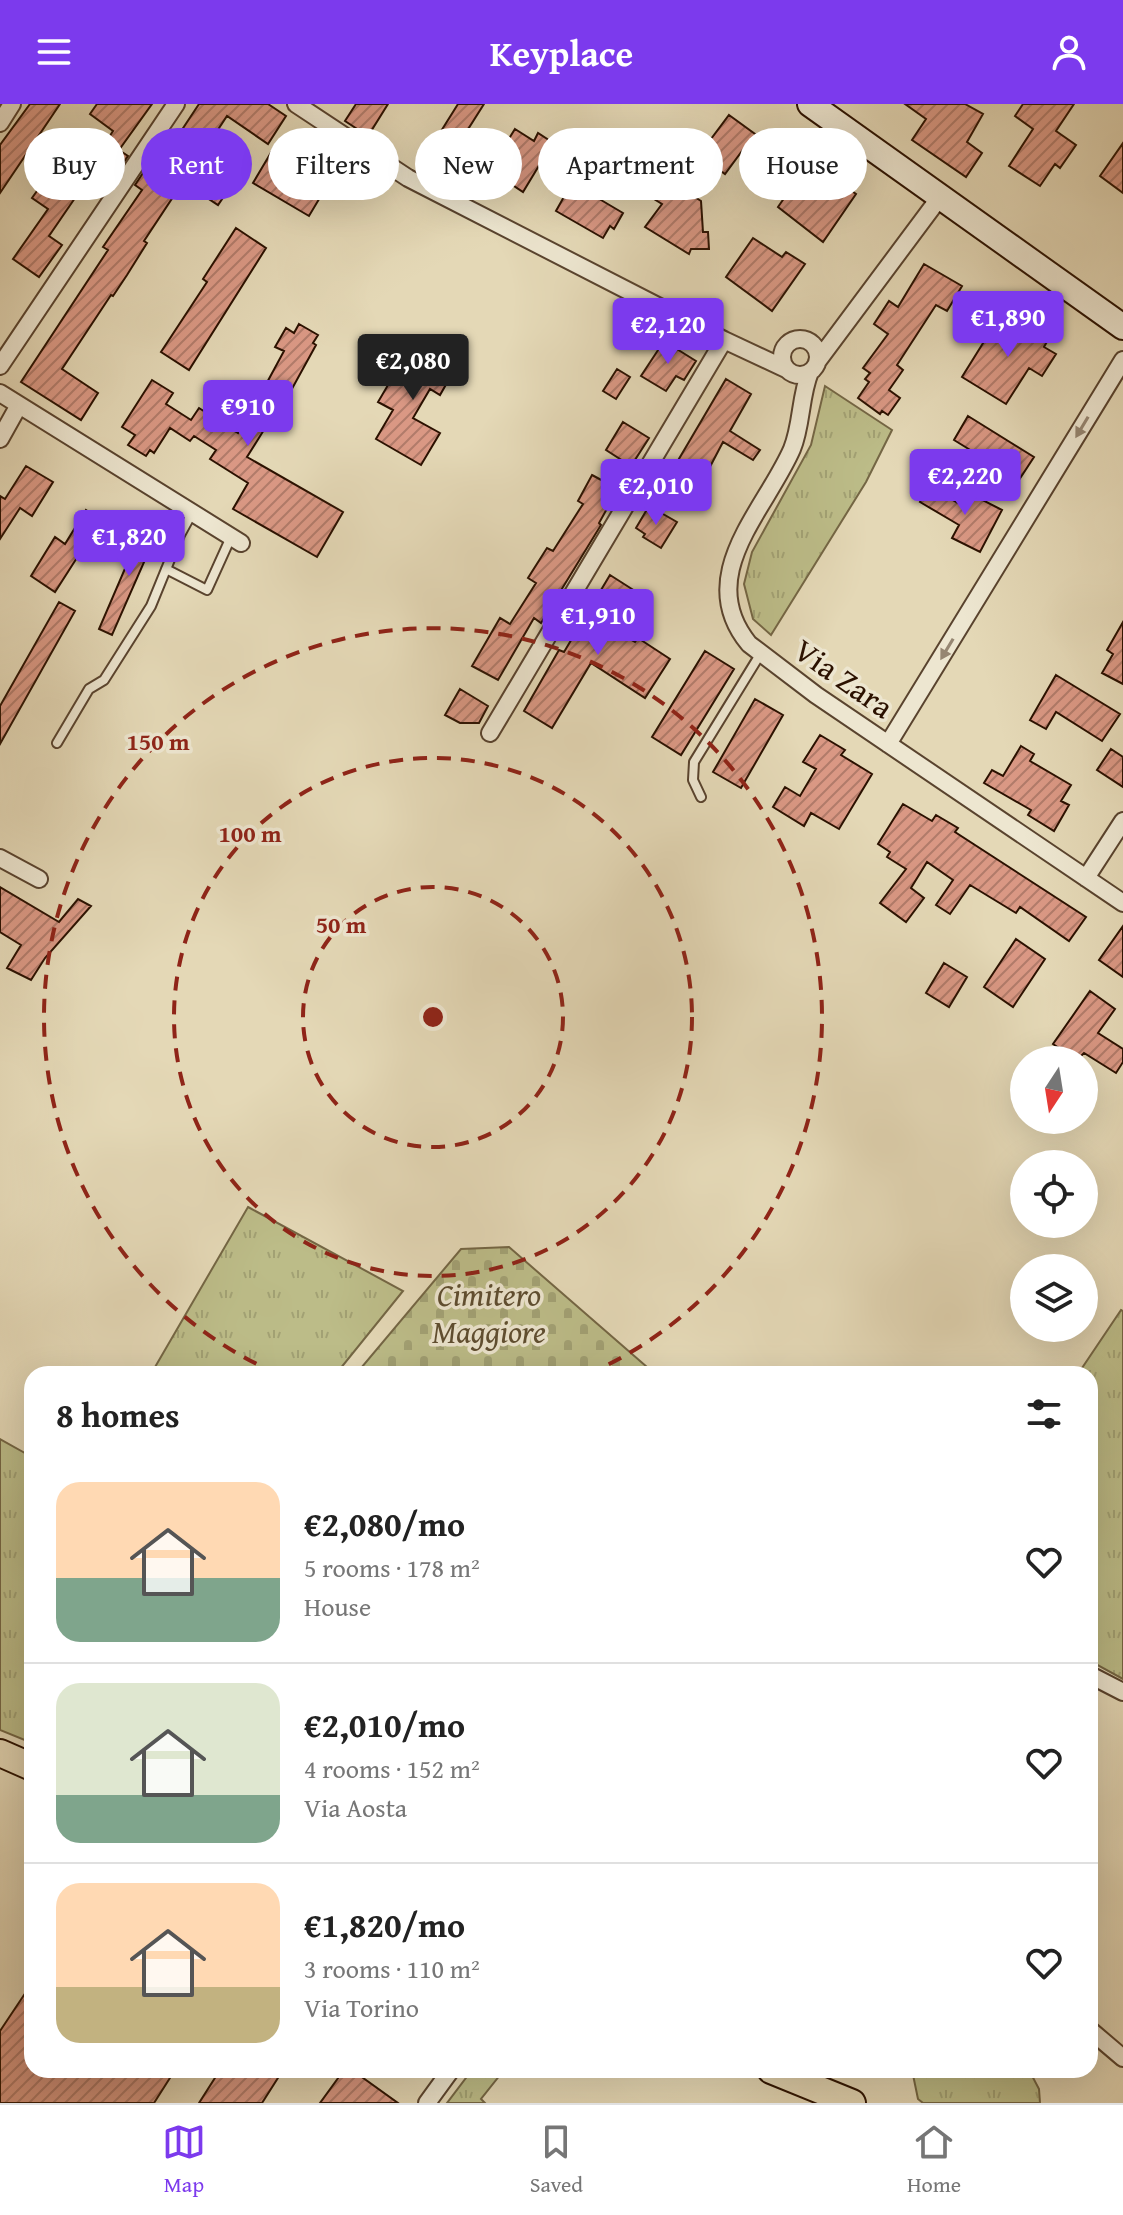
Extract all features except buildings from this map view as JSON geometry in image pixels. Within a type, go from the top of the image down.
[{"type":"main road","points":[[0,1753],[24,1764]]},
{"type":"main road","points":[[791,2078],[852,2103]]},
{"type":"street","points":[[0,123],[12,104]]},
{"type":"street","points":[[0,366],[176,104]]},
{"type":"street","points":[[296,104],[408,178],[724,340],[801,375],[814,367],[940,197]]},
{"type":"street","points":[[810,104],[1123,327]]},
{"type":"street","points":[[812,344],[836,333],[844,325]]},
{"type":"street","points":[[746,351],[775,349],[802,339],[812,344],[817,352],[814,367]]},
{"type":"street","points":[[490,733],[724,340]]},
{"type":"street","points":[[786,345],[782,360],[789,371]]},
{"type":"street","points":[[888,744],[1123,360]]},
{"type":"street","name":"Via Zara","points":[[814,367],[791,450],[735,552],[729,577],[730,609],[742,635],[816,695],[1123,903]]},
{"type":"street","name":"Via Zara","points":[[789,371],[801,405]]},
{"type":"street","points":[[0,393],[236,540]]},
{"type":"street","points":[[0,439],[19,405]]},
{"type":"street","points":[[1086,878],[1123,821]]},
{"type":"street","points":[[0,858],[39,879]]},
{"type":"street","points":[[1098,1679],[1123,1692]]},
{"type":"street","points":[[1098,2037],[1123,2058]]},
{"type":"street","points":[[427,2103],[445,2078]]},
{"type":"lane","points":[[57,743],[89,689],[104,680],[151,606],[192,512]]},
{"type":"lane","points":[[166,569],[207,590],[236,540]]},
{"type":"lane","points":[[701,797],[693,780],[694,762],[761,653]]},
{"type":"green space","points":[[825,386],[892,430],[866,482],[771,635],[753,619],[744,584],[752,552],[811,445]]},
{"type":"green space","points":[[248,1207],[403,1291],[342,1366],[156,1366]]},
{"type":"green space","name":"Cimitero Maggiore","points":[[509,1247],[646,1366],[363,1366],[461,1249]]},
{"type":"green space","points":[[1123,1311],[1123,1679],[1098,1665],[1098,1366],[1083,1366]]},
{"type":"green space","points":[[0,1439],[24,1452],[24,1740],[0,1730]]},
{"type":"green space","points":[[466,2078],[498,2078],[481,2099],[485,2103],[447,2103]]},
{"type":"green space","points":[[914,2078],[1033,2078],[1039,2089],[1040,2103],[923,2103],[918,2099]]}]
